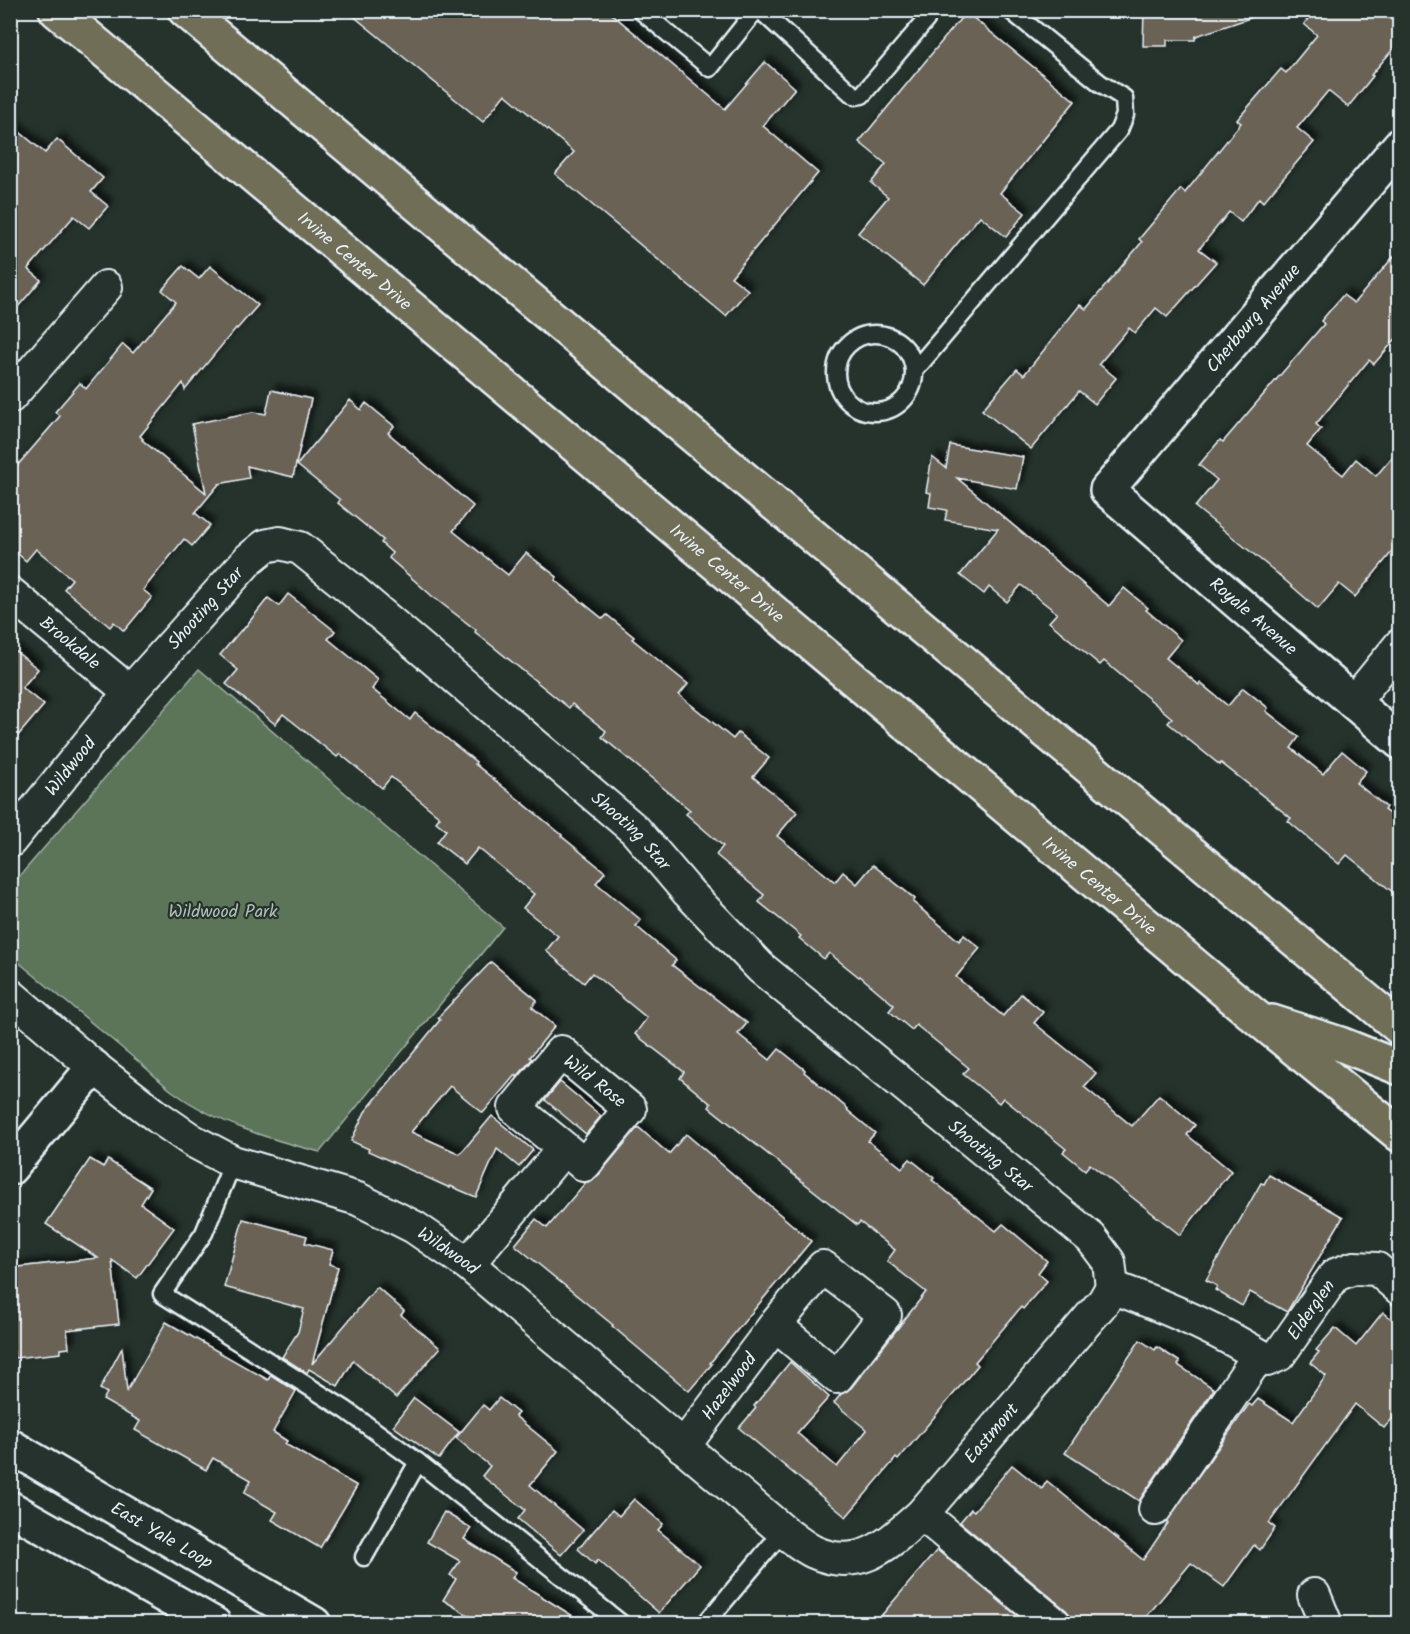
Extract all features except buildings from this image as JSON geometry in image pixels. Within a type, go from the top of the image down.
[{"type":"main road","name":"Irvine Center Drive","points":[[56,10],[1256,1017],[1400,1135]]},
{"type":"main road","points":[[184,10],[1400,1028]]},
{"type":"main road","points":[[1256,1017],[1340,1044],[1400,1068]]},
{"type":"street","name":"Cherbourg Avenue","points":[[1107,490],[1400,145]]},
{"type":"street","points":[[10,397],[106,287]]},
{"type":"street","name":"Royale Avenue","points":[[1107,490],[1400,742]]},
{"type":"street","name":"Shooting Star","points":[[130,692],[249,559],[265,546],[280,543],[300,548],[635,830],[688,892],[761,968],[1091,1238],[1109,1262],[1112,1287]]},
{"type":"street","name":"Brookdale","points":[[10,593],[130,692]]},
{"type":"street","points":[[1353,703],[1400,645]]},
{"type":"street","name":"Wildwood","points":[[10,841],[130,692]]},
{"type":"street","name":"Wildwood","points":[[10,995],[94,1067],[193,1141],[234,1162],[358,1199],[414,1227],[468,1264],[783,1531],[812,1551],[830,1558],[854,1560]]},
{"type":"street","points":[[10,1168],[94,1067]]},
{"type":"street","points":[[468,1264],[564,1148]]},
{"type":"street","name":"Elderglen","points":[[1259,1354],[1267,1360],[1279,1356],[1335,1275],[1354,1268],[1377,1269],[1400,1289]]},
{"type":"street","points":[[1112,1287],[1147,1300],[1259,1354],[1155,1509]]},
{"type":"street","name":"Eastmont","points":[[854,1560],[874,1553],[892,1541],[922,1514],[1104,1301],[1112,1287]]},
{"type":"street","name":"Hazelwood","points":[[683,1447],[775,1325]]},
{"type":"street","name":"East Yale Loop","points":[[10,1446],[314,1623]]},
{"type":"street","points":[[10,1508],[214,1623]]},
{"type":"street","points":[[922,1514],[1055,1623]]},
{"type":"street","points":[[1314,1595],[1326,1623]]},
{"type":"lane","points":[[640,10],[710,68],[758,10],[856,96],[862,95],[926,20],[926,10]]},
{"type":"lane","points":[[915,370],[912,357],[894,338],[881,334],[868,334],[855,339],[845,347],[838,358],[835,372],[837,385],[843,396],[852,405],[864,411],[889,410],[900,403],[909,394],[914,382],[915,370],[1119,130],[1125,115],[1124,98],[1100,83],[1010,10]]},
{"type":"lane","points":[[234,1162],[204,1233],[162,1294],[346,1410],[418,1462],[622,1623]]},
{"type":"lane","points":[[364,1557],[418,1462]]},
{"type":"lane","points":[[705,1623],[783,1531]]},
{"type":"green space","name":"Wildwood Park","points":[[199,669],[503,927],[320,1152],[243,1129],[189,1102],[167,1087],[11,956],[11,886]]}]
